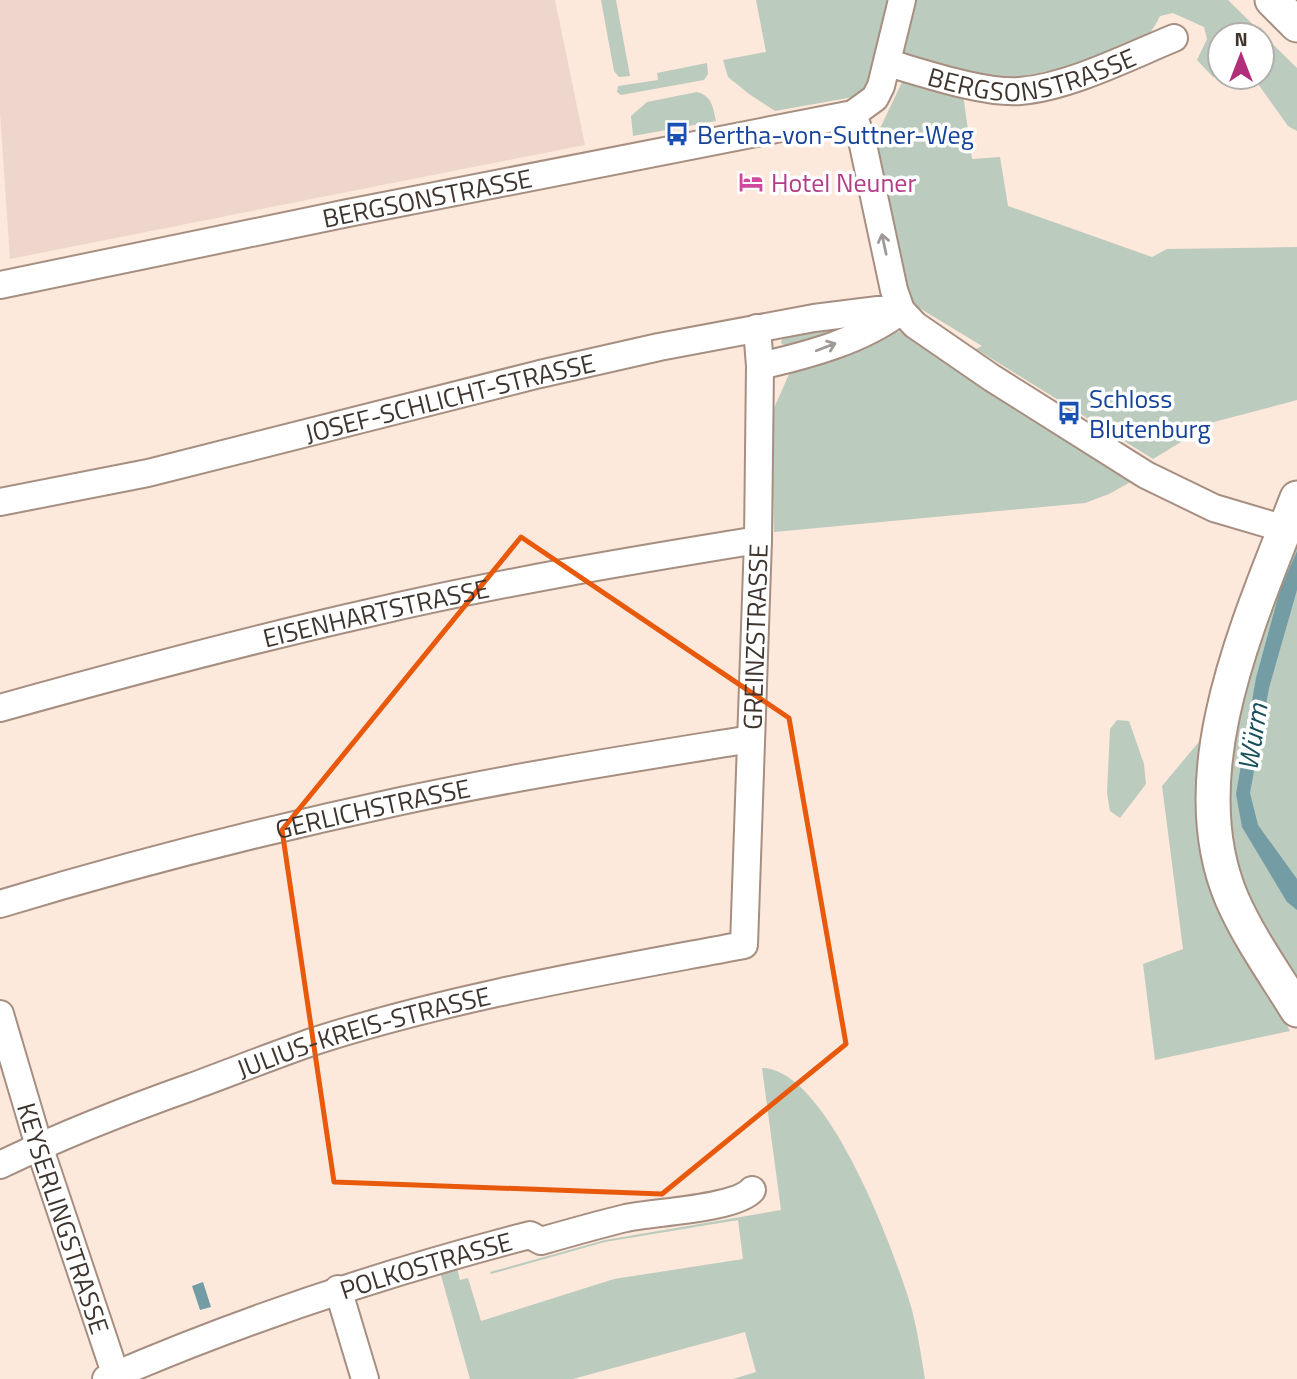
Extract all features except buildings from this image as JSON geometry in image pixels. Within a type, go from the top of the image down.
[{"type":"main road","points":[[1272,0],[1297,25]]},
{"type":"main road","points":[[1297,498],[1252,609],[1226,698],[1213,796],[1214,834],[1232,900],[1297,1010]]},
{"type":"street","points":[[902,0],[881,86],[875,98],[853,114],[862,140],[894,290],[901,310],[934,339],[1146,475],[1214,508],[1285,529]]},
{"type":"street","name":"BERGSONSTRASSE","points":[[888,63],[946,79],[1006,91],[1019,91],[1058,84],[1174,38]]},
{"type":"street","name":"BERGSONSTRASSE","points":[[0,285],[348,213],[853,114]]},
{"type":"street","name":"JOSEF-SCHLICHT-STRASSE","points":[[0,502],[148,472],[540,374],[757,328],[878,310],[901,310]]},
{"type":"street","points":[[760,366],[803,356],[882,325],[901,310]]},
{"type":"street","name":"GREINZSTRASSE","points":[[744,945],[758,540],[760,366],[757,328]]},
{"type":"street","name":"EISENHARTSTRASSE","points":[[0,708],[140,669],[369,612],[549,576],[758,540]]},
{"type":"street","name":"GERLICHSTRASSE","points":[[0,904],[219,845],[400,801],[568,768],[751,739]]},
{"type":"street","name":"JULIUS-KREIS-STRASSE","points":[[0,1166],[39,1146],[147,1103],[316,1041],[431,1009],[597,972],[744,945]]},
{"type":"street","name":"KEYSERLINGSTRASSE","points":[[0,1014],[113,1378]]},
{"type":"street","name":"POLKOSTRASSE","points":[[113,1378],[221,1330],[338,1289],[430,1261],[530,1235],[541,1241],[628,1218],[729,1202],[746,1196],[752,1190]]},
{"type":"street","points":[[338,1289],[365,1379]]},
{"type":"highlighted area","points":[[521,537],[789,718],[846,1044],[662,1194],[334,1182],[282,830]]},
{"type":"shaded area","points":[[0,0],[555,0],[585,145],[10,259],[0,113]]},
{"type":"green space","points":[[601,0],[616,0],[630,76],[619,77],[614,71]]},
{"type":"green space","points":[[756,0],[892,0],[868,86],[859,96],[775,111],[749,94],[728,77],[723,60],[766,52]]},
{"type":"green space","points":[[910,0],[1228,0],[1249,21],[1206,21],[1206,35],[1204,27],[1173,13],[1160,16],[1149,34],[1122,49],[1055,70],[1015,77],[1002,78],[964,71],[903,54],[900,49]]},
{"type":"green space","points":[[1206,41],[1206,70],[1197,60]]},
{"type":"green space","points":[[1276,47],[1297,68],[1297,131],[1288,126],[1263,91],[1276,91]]},
{"type":"green space","points":[[707,63],[708,74],[704,80],[621,95],[617,92],[618,86],[658,80],[657,73]]},
{"type":"green space","points":[[903,80],[963,94],[972,159],[1000,157],[1008,206],[1152,257],[1167,249],[1297,247],[1297,400],[1214,422],[1153,459],[976,349],[982,346],[911,303],[903,281],[874,141]]},
{"type":"green space","points":[[697,92],[709,99],[716,121],[633,136],[631,116],[647,102]]},
{"type":"green space","points":[[855,320],[858,330],[794,352],[781,343],[784,331]]},
{"type":"green space","points":[[900,331],[1070,443],[1134,480],[1085,503],[774,532],[771,415],[790,372]]},
{"type":"green space","points":[[1297,533],[1297,987],[1246,900],[1225,813],[1233,717]]},
{"type":"green space","points":[[1117,720],[1129,721],[1144,764],[1146,784],[1120,818],[1110,811],[1107,793],[1110,729]]},
{"type":"green space","points":[[1203,737],[1214,886],[1290,1031],[1155,1060],[1143,964],[1183,949],[1162,786]]},
{"type":"green space","points":[[762,1068],[787,1076],[811,1098],[856,1168],[904,1284],[914,1319],[925,1379],[733,1379],[756,1372],[745,1332],[573,1379],[470,1379],[440,1272],[457,1268],[460,1280],[468,1278],[481,1321],[614,1279],[743,1259],[738,1220],[605,1242],[491,1274],[490,1272],[605,1240],[781,1210]]},
{"type":"water","name":"Würm","points":[[1297,551],[1297,590],[1269,688],[1250,793],[1258,825],[1297,879],[1297,910],[1287,902],[1242,827],[1236,794],[1256,678],[1280,590]]},
{"type":"water","points":[[203,1282],[211,1307],[200,1310],[192,1286]]},
{"type":"place","name":"Bertha-von-Suttner-Weg","points":[[677,134]]},
{"type":"place","name":"Hotel Neuner","points":[[751,182]]},
{"type":"place","name":"Schloss Blutenburg","points":[[1069,413]]}]
